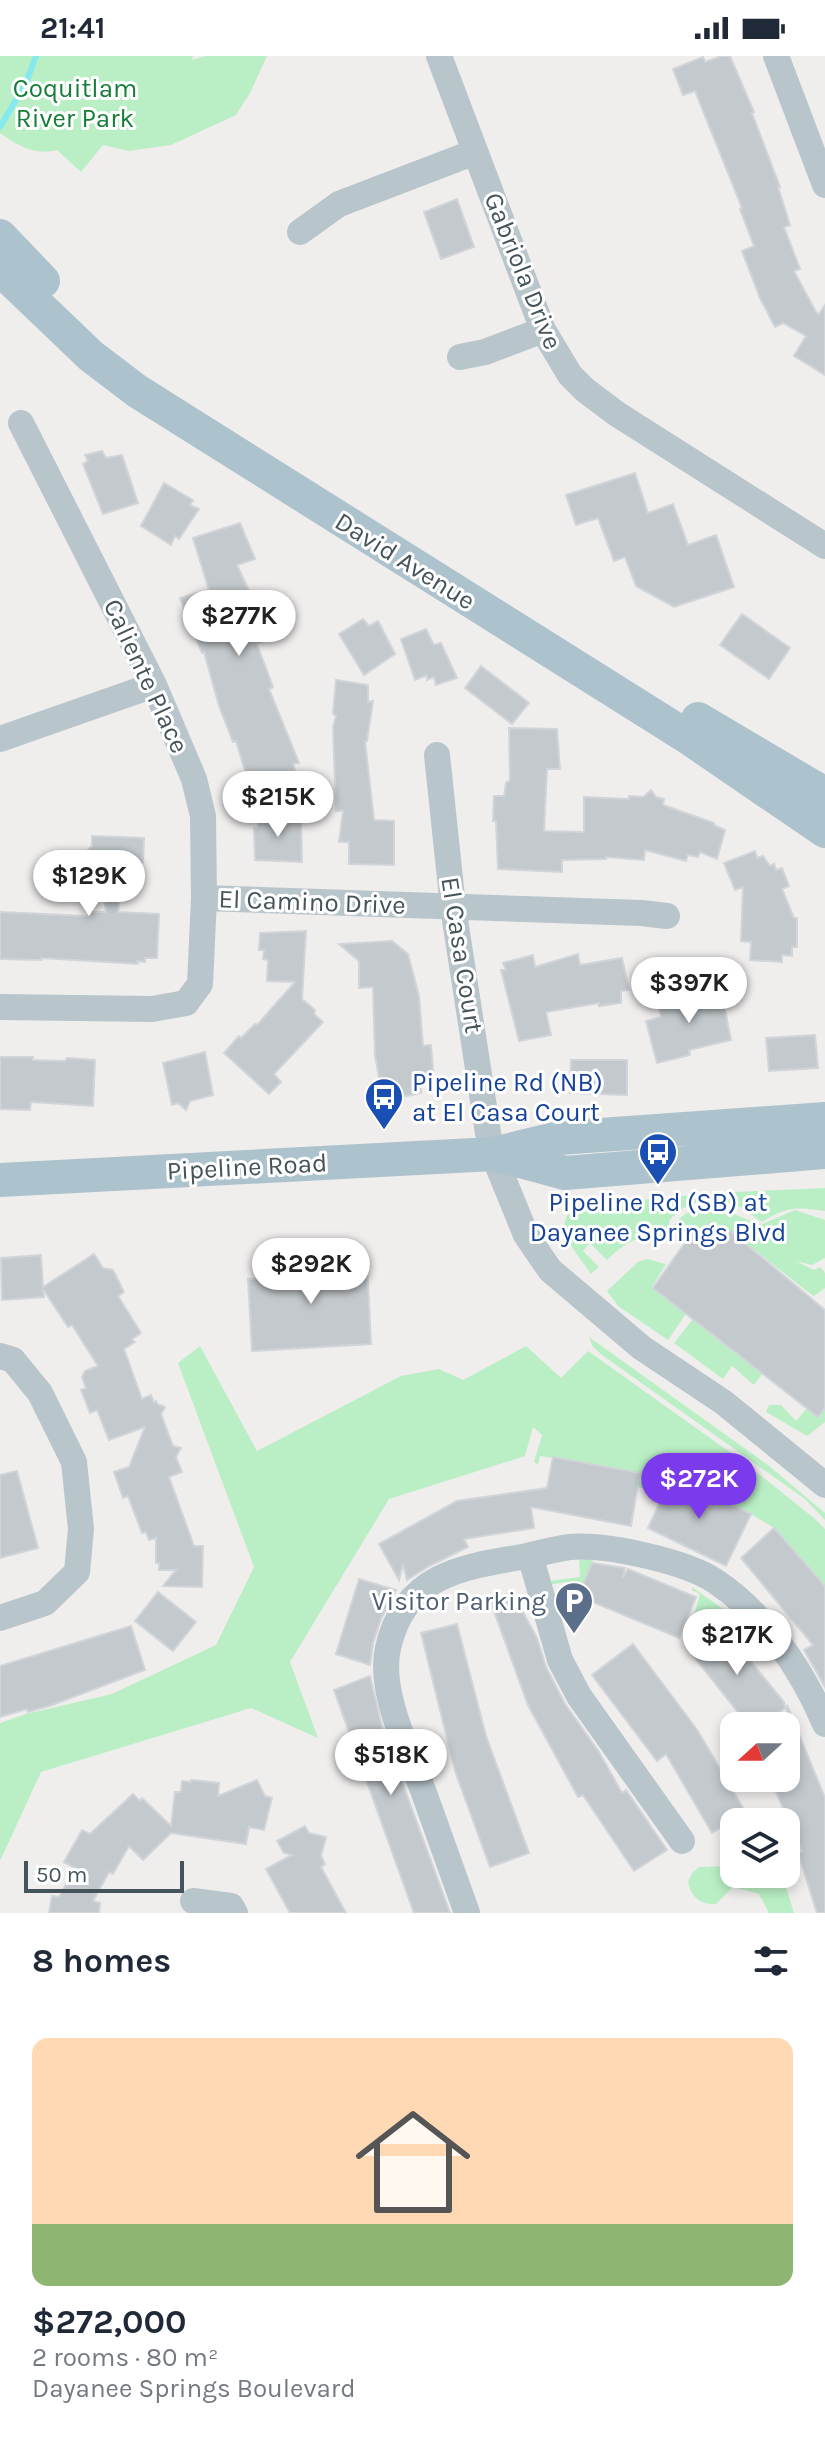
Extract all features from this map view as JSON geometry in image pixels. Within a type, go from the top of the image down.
[{"type":"main road","name":"David Avenue","points":[[4,252],[101,334],[202,406],[728,737],[825,794]]},
{"type":"main road","name":"David Avenue","points":[[4,252],[71,338],[137,391],[686,736],[825,831]]},
{"type":"main road","name":"Pipeline Road","points":[[0,1180],[493,1154],[559,1138],[825,1119]]},
{"type":"main road","name":"Pipeline Road","points":[[493,1154],[565,1173],[825,1152]]},
{"type":"street","name":"Gabriola Drive","points":[[439,56],[543,330],[570,375],[599,402],[825,546]]},
{"type":"street","points":[[776,56],[825,185]]},
{"type":"street","points":[[300,232],[339,204],[475,152]]},
{"type":"street","points":[[460,357],[485,352],[543,330]]},
{"type":"street","name":"Caliente Place","points":[[21,423],[154,685],[194,779],[203,816],[204,898]]},
{"type":"street","points":[[0,739],[154,685]]},
{"type":"street","name":"El Casa Court","points":[[437,755],[453,907],[493,1154],[526,1235],[550,1270],[642,1348],[723,1402],[825,1485]]},
{"type":"street","name":"El Camino Drive","points":[[0,1007],[152,1009],[186,1003],[200,984],[204,898],[667,916]]},
{"type":"street","points":[[0,1356],[13,1360],[40,1393],[74,1462],[81,1529],[77,1572],[45,1603],[0,1618]]},
{"type":"street","points":[[467,1913],[388,1691],[388,1649],[401,1614],[420,1591],[448,1572],[530,1555],[605,1547],[674,1564],[714,1580],[753,1611],[791,1660],[814,1713]]},
{"type":"street","points":[[530,1555],[560,1660],[579,1696],[682,1841]]},
{"type":"street","points":[[193,1901],[231,1906],[235,1913]]},
{"type":"green space","name":"Coquitlam River Park","points":[[0,56],[193,56],[192,60],[205,56],[267,56],[236,115],[171,145],[129,151],[103,145],[81,172],[57,150],[41,152],[27,148],[0,133]]},
{"type":"green space","points":[[825,1188],[825,1211],[792,1209],[762,1222],[736,1204],[710,1198],[710,1193]]},
{"type":"green space","points":[[704,1194],[708,1200],[686,1206],[669,1221],[671,1238],[636,1240],[607,1260],[590,1243],[583,1251],[599,1267],[591,1274],[565,1230],[569,1214],[577,1206]]},
{"type":"green space","points":[[715,1206],[760,1225],[795,1210],[825,1220],[825,1258],[812,1265],[796,1261],[814,1270],[820,1267],[825,1273],[825,1288],[814,1296],[728,1229],[720,1234],[709,1228],[699,1236],[694,1231],[684,1244],[674,1226],[678,1221],[692,1211]]},
{"type":"green space","points":[[647,1259],[666,1264],[652,1287],[686,1314],[668,1340],[618,1306],[607,1291],[638,1262]]},
{"type":"green space","points":[[693,1319],[763,1373],[754,1385],[732,1366],[723,1379],[674,1343]]},
{"type":"green space","points":[[589,1337],[768,1465],[825,1513],[825,1520],[805,1499],[602,1355],[593,1347]]},
{"type":"green space","points":[[200,1346],[257,1451],[401,1376],[439,1369],[463,1380],[526,1346],[561,1378],[588,1351],[745,1463],[815,1519],[825,1529],[825,1586],[774,1528],[673,1476],[664,1494],[638,1487],[640,1473],[540,1456],[538,1465],[534,1462],[542,1435],[533,1427],[525,1456],[389,1499],[290,1662],[318,1738],[251,1708],[41,1772],[0,1861],[0,1723],[112,1694],[216,1645],[254,1567],[178,1363]]},
{"type":"green space","points":[[769,1405],[781,1405],[796,1421],[807,1408],[818,1417],[825,1408],[825,1422],[807,1436],[766,1412]]},
{"type":"green space","points":[[579,1557],[594,1558],[578,1596],[576,1592],[573,1598],[571,1587],[567,1587],[566,1582],[548,1585],[548,1581],[580,1577]]},
{"type":"green space","points":[[692,1587],[730,1614],[721,1622],[715,1618],[696,1631],[698,1637],[689,1643],[700,1594]]},
{"type":"green space","points":[[720,1866],[720,1888],[732,1888],[716,1904],[705,1903],[691,1892],[688,1882],[699,1867]]},
{"type":"green space","points":[[737,1888],[786,1888],[794,1913],[769,1913],[759,1894]]},
{"type":"building","points":[[730,56],[754,112],[780,187],[790,225],[784,227],[800,269],[794,271],[816,312],[819,314],[825,305],[825,375],[794,356],[806,336],[783,323],[775,327],[760,298],[742,251],[754,246],[742,208],[695,91],[683,95],[673,69],[703,57],[705,62]]},
{"type":"building","points":[[457,199],[474,247],[441,259],[424,212]]},
{"type":"building","points":[[102,451],[106,458],[122,455],[138,503],[103,514],[83,464],[88,461],[85,455]]},
{"type":"building","points":[[635,473],[648,513],[673,504],[688,545],[716,535],[734,587],[674,607],[636,586],[625,557],[614,561],[598,518],[576,525],[566,495]]},
{"type":"building","points":[[164,483],[193,500],[190,505],[199,509],[179,539],[175,536],[171,545],[141,526]]},
{"type":"building","points":[[240,523],[255,559],[237,565],[250,593],[255,622],[261,623],[267,640],[257,644],[273,687],[269,689],[299,763],[293,764],[298,781],[273,791],[266,778],[249,784],[236,741],[233,742],[219,706],[204,652],[180,598],[209,590],[193,538]]},
{"type":"building","points":[[742,614],[790,648],[769,679],[720,645]]},
{"type":"building","points":[[363,619],[369,626],[378,621],[395,654],[364,675],[339,634]]},
{"type":"building","points":[[426,629],[434,645],[441,643],[457,678],[436,685],[434,677],[427,680],[427,675],[415,680],[401,639]]},
{"type":"building","points":[[481,666],[529,703],[512,724],[465,688]]},
{"type":"building","points":[[336,680],[368,685],[368,702],[373,701],[365,741],[374,820],[394,821],[394,865],[349,864],[349,842],[339,842],[343,811],[336,811],[333,727],[336,716],[333,714]]},
{"type":"building","points":[[509,728],[557,729],[560,769],[547,769],[544,831],[584,832],[584,797],[629,799],[629,796],[643,797],[651,790],[656,797],[664,799],[663,805],[725,830],[717,859],[700,852],[698,857],[688,855],[686,861],[645,850],[644,860],[606,857],[562,860],[562,872],[498,869],[494,796],[504,796],[506,783],[510,780]]},
{"type":"building","points":[[258,816],[301,818],[302,862],[255,860],[254,828],[258,827]]},
{"type":"building","points":[[92,836],[144,838],[143,862],[133,872],[122,872],[118,912],[159,914],[157,958],[145,958],[145,962],[137,961],[138,964],[41,958],[0,959],[0,912],[88,916],[92,912],[106,912],[101,872],[94,872],[82,856],[92,846]]},
{"type":"building","points":[[755,851],[757,858],[763,856],[770,866],[774,864],[776,870],[782,868],[789,886],[782,889],[794,918],[797,918],[797,947],[792,947],[792,956],[782,955],[782,962],[750,960],[751,942],[741,941],[743,887],[735,890],[724,863]]},
{"type":"building","points":[[306,931],[302,999],[323,1022],[274,1074],[281,1082],[269,1094],[224,1053],[239,1036],[241,1038],[257,1025],[295,982],[267,981],[268,960],[263,959],[264,950],[259,950],[260,933]]},
{"type":"building","points":[[392,941],[408,954],[419,996],[423,1046],[431,1045],[434,1082],[420,1085],[421,1093],[383,1101],[375,1055],[373,987],[359,988],[359,961],[339,944]]},
{"type":"building","points":[[578,954],[580,965],[622,958],[629,990],[621,991],[621,1003],[599,1006],[599,1003],[546,1012],[551,1035],[519,1041],[501,970],[506,970],[503,963],[533,955],[535,967]]},
{"type":"building","points":[[721,989],[731,1040],[689,1050],[690,1055],[657,1063],[646,1021],[661,1017],[658,1004]]},
{"type":"building","points":[[815,1035],[818,1068],[769,1071],[766,1038]]},
{"type":"building","points":[[205,1052],[213,1095],[190,1101],[186,1110],[178,1103],[172,1105],[163,1063]]},
{"type":"building","points":[[0,1057],[95,1060],[93,1106],[31,1102],[30,1110],[0,1109]]},
{"type":"building","points":[[571,1060],[627,1060],[627,1095],[570,1093]]},
{"type":"building","points":[[709,1228],[720,1234],[728,1229],[825,1310],[825,1408],[818,1417],[653,1288],[694,1230],[699,1236]]},
{"type":"building","points":[[322,1250],[323,1266],[367,1264],[371,1344],[252,1351],[248,1279],[289,1277],[287,1251]]},
{"type":"building","points":[[94,1254],[103,1268],[113,1270],[124,1292],[118,1296],[141,1333],[132,1339],[135,1342],[124,1349],[142,1399],[151,1395],[154,1403],[156,1401],[165,1407],[161,1414],[173,1446],[181,1448],[176,1457],[182,1472],[169,1477],[194,1546],[203,1546],[202,1587],[163,1586],[176,1570],[159,1570],[156,1538],[149,1540],[146,1532],[142,1533],[128,1496],[123,1498],[114,1472],[129,1467],[145,1427],[109,1440],[97,1410],[90,1413],[81,1390],[86,1388],[82,1377],[85,1371],[98,1366],[72,1325],[68,1327],[43,1289],[44,1297],[2,1300],[1,1258],[41,1255],[43,1287]]},
{"type":"building","points":[[553,1457],[640,1473],[631,1526],[531,1507],[534,1528],[464,1539],[468,1547],[407,1580],[403,1564],[399,1580],[379,1544],[457,1501],[547,1488]]},
{"type":"building","points":[[17,1471],[38,1548],[0,1558],[0,1475]]},
{"type":"building","points":[[672,1476],[751,1514],[726,1566],[648,1528]]},
{"type":"building","points":[[774,1528],[825,1586],[825,1687],[804,1650],[813,1645],[741,1558]]},
{"type":"building","points":[[592,1563],[625,1568],[623,1578],[628,1569],[696,1597],[679,1638],[578,1596]]},
{"type":"building","points":[[359,1579],[396,1590],[381,1619],[370,1665],[336,1654]]},
{"type":"building","points":[[158,1592],[196,1622],[173,1651],[135,1621]]},
{"type":"building","points":[[512,1592],[537,1638],[546,1667],[565,1704],[599,1752],[622,1793],[626,1790],[667,1850],[634,1871],[583,1795],[578,1797],[528,1705],[490,1600]]},
{"type":"building","points":[[719,1623],[784,1702],[785,1708],[780,1712],[738,1712],[687,1648]]},
{"type":"building","points":[[457,1624],[486,1736],[529,1853],[490,1867],[455,1771],[421,1633]]},
{"type":"building","points":[[131,1626],[145,1670],[52,1705],[0,1717],[0,1666]]},
{"type":"building","points":[[633,1644],[698,1731],[720,1769],[720,1792],[734,1792],[743,1808],[720,1808],[720,1828],[712,1833],[666,1754],[657,1761],[592,1675]]},
{"type":"building","points":[[370,1676],[382,1727],[450,1913],[414,1913],[334,1690]]},
{"type":"building","points":[[800,1737],[825,1798],[825,1913],[817,1913],[800,1859],[800,1808],[783,1808],[776,1792],[800,1792]]},
{"type":"building","points":[[257,1780],[265,1796],[272,1798],[264,1830],[249,1827],[246,1844],[171,1833],[143,1860],[129,1846],[113,1874],[109,1872],[93,1901],[100,1903],[99,1913],[49,1913],[52,1896],[59,1897],[75,1868],[64,1862],[82,1830],[90,1834],[133,1794],[140,1801],[142,1798],[171,1826],[175,1792],[181,1792],[182,1781],[219,1783],[218,1796]]},
{"type":"building","points":[[305,1826],[309,1833],[326,1837],[321,1856],[325,1864],[321,1867],[346,1913],[290,1913],[266,1869],[292,1855],[284,1853],[277,1841]]},
{"type":"waterway","points":[[0,127],[26,83],[36,56]]},
{"type":"place","name":"Pipeline Rd (NB) at El Casa Court","points":[[384,1131]]},
{"type":"place","name":"Pipeline Rd (SB) at Dayanee Springs Blvd","points":[[658,1186]]},
{"type":"place","name":"Visitor Parking","points":[[574,1635]]}]
